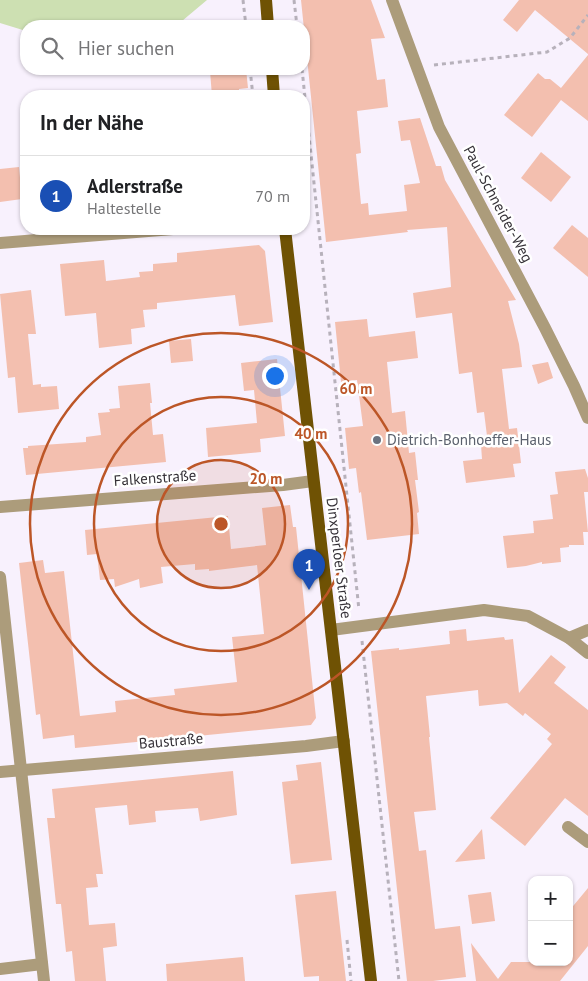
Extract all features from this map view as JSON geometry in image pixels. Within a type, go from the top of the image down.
[{"type":"main road","points":[[266,0],[268,20]]},
{"type":"main road","points":[[272,75],[274,90]]},
{"type":"main road","name":"Dinxperloer Straße","points":[[286,235],[371,981]]},
{"type":"street","name":"Paul-Schneider-Weg","points":[[392,0],[439,127],[546,328],[588,418]]},
{"type":"street","points":[[0,243],[98,235]]},
{"type":"street","name":"Falkenstraße","points":[[0,507],[283,485],[313,481]]},
{"type":"street","points":[[0,577],[44,981]]},
{"type":"street","points":[[331,630],[484,610],[528,616],[570,638],[588,653]]},
{"type":"street","points":[[570,638],[588,630]]},
{"type":"street","name":"Baustraße","points":[[0,772],[306,746],[344,741]]},
{"type":"street","points":[[568,827],[588,842]]},
{"type":"street","points":[[0,969],[42,964]]},
{"type":"path","points":[[243,0],[245,20]]},
{"type":"path","points":[[294,0],[296,20]]},
{"type":"path","points":[[416,67],[547,52],[570,38],[588,15]]},
{"type":"path","points":[[251,75],[252,90]]},
{"type":"path","points":[[303,75],[304,90]]},
{"type":"path","points":[[310,144],[399,981]]},
{"type":"green space","points":[[0,0],[207,0],[183,20],[20,20],[20,29],[0,23]]},
{"type":"building","points":[[301,0],[371,0],[385,38],[371,39],[377,80],[385,79],[388,107],[357,111],[361,153],[356,154],[361,204],[368,203],[369,215],[407,211],[404,185],[420,183],[410,140],[401,141],[398,121],[420,118],[436,166],[441,166],[445,180],[516,300],[508,301],[519,344],[522,367],[502,369],[509,429],[517,428],[521,463],[513,464],[515,477],[466,483],[463,461],[482,459],[481,445],[488,444],[484,412],[477,413],[472,372],[459,374],[452,313],[416,318],[413,293],[451,287],[447,227],[407,230],[408,232],[326,242],[309,75],[310,20],[303,20]]},
{"type":"building","points":[[519,0],[588,0],[588,54],[535,10],[517,32],[503,20]]},
{"type":"building","points":[[588,55],[588,121],[561,100],[532,137],[504,115],[538,73],[545,79],[550,79],[561,88]]},
{"type":"building","points":[[210,75],[247,75],[248,88],[239,90],[212,90]]},
{"type":"building","points":[[541,152],[571,177],[551,202],[521,178]]},
{"type":"building","points":[[19,167],[20,199],[0,202],[0,169]]},
{"type":"building","points":[[572,225],[588,238],[588,277],[553,248]]},
{"type":"building","points":[[259,245],[265,251],[273,322],[239,326],[235,295],[157,303],[157,309],[143,310],[145,327],[131,329],[132,344],[99,348],[96,313],[65,316],[60,264],[104,260],[106,281],[140,277],[139,272],[153,271],[153,264],[177,262],[177,253]]},
{"type":"building","points":[[31,290],[36,334],[28,334],[33,385],[41,384],[41,387],[57,386],[59,409],[18,413],[15,377],[8,378],[0,294]]},
{"type":"building","points":[[367,319],[369,337],[415,331],[418,358],[387,362],[392,413],[405,411],[409,453],[415,452],[418,480],[415,480],[419,512],[417,513],[419,534],[367,540],[356,468],[349,469],[345,428],[363,426],[357,380],[341,382],[335,322]]},
{"type":"building","points":[[191,339],[193,361],[171,363],[169,341]]},
{"type":"building","points":[[277,359],[285,436],[260,439],[261,452],[208,457],[206,428],[257,423],[254,390],[244,391],[241,363]]},
{"type":"building","points":[[548,362],[553,378],[538,384],[532,365]]},
{"type":"building","points":[[150,383],[153,435],[163,434],[166,462],[26,475],[23,448],[28,448],[28,446],[86,442],[86,437],[101,435],[98,413],[110,412],[109,409],[120,408],[118,386]]},
{"type":"building","points":[[585,469],[588,478],[588,492],[584,492],[588,532],[583,532],[584,545],[569,545],[569,547],[560,548],[561,562],[542,564],[542,562],[507,568],[503,536],[534,533],[533,521],[553,519],[550,495],[558,494],[555,472]]},
{"type":"building","points":[[290,505],[293,527],[296,527],[316,718],[311,725],[75,748],[74,735],[43,739],[40,714],[36,715],[19,563],[43,560],[45,573],[64,571],[80,716],[116,712],[115,701],[175,695],[174,689],[237,682],[232,637],[264,634],[257,565],[209,571],[209,569],[195,570],[195,564],[161,567],[163,583],[140,588],[139,579],[115,587],[114,579],[100,580],[97,554],[87,555],[85,530],[228,516],[231,549],[266,545],[262,508]]},
{"type":"building","points":[[466,629],[467,641],[504,637],[505,640],[513,639],[519,693],[551,655],[566,667],[554,683],[588,710],[588,816],[565,798],[525,846],[490,818],[552,744],[547,739],[551,734],[525,713],[523,716],[507,703],[479,706],[478,690],[426,696],[436,810],[414,812],[419,851],[426,850],[435,929],[460,926],[466,977],[433,981],[407,981],[371,651],[450,644],[449,631]]},
{"type":"building","points":[[321,762],[332,860],[291,864],[282,782],[298,780],[296,765]]},
{"type":"building","points":[[233,771],[237,815],[200,821],[198,808],[155,811],[156,822],[129,825],[127,805],[95,808],[103,874],[96,874],[98,887],[86,888],[89,925],[115,923],[117,946],[103,948],[106,981],[75,981],[72,951],[66,952],[61,904],[56,904],[47,818],[55,818],[52,789]]},
{"type":"building","points":[[482,829],[485,859],[455,862]]},
{"type":"building","points":[[588,888],[588,946],[573,965],[573,921],[573,906]]},
{"type":"building","points":[[336,891],[346,981],[319,981],[319,976],[304,977],[295,895]]},
{"type":"building","points":[[491,892],[495,921],[472,924],[468,895]]},
{"type":"building","points":[[471,943],[498,979],[511,962],[528,962],[528,966],[572,966],[560,981],[476,981]]},
{"type":"building","points":[[243,957],[245,981],[167,981],[166,964]]},
{"type":"place","name":"Dietrich-Bonhoeffer-Haus","points":[[377,440]]},
{"type":"place","name":"Adlerstraße","points":[[309,590]]}]
